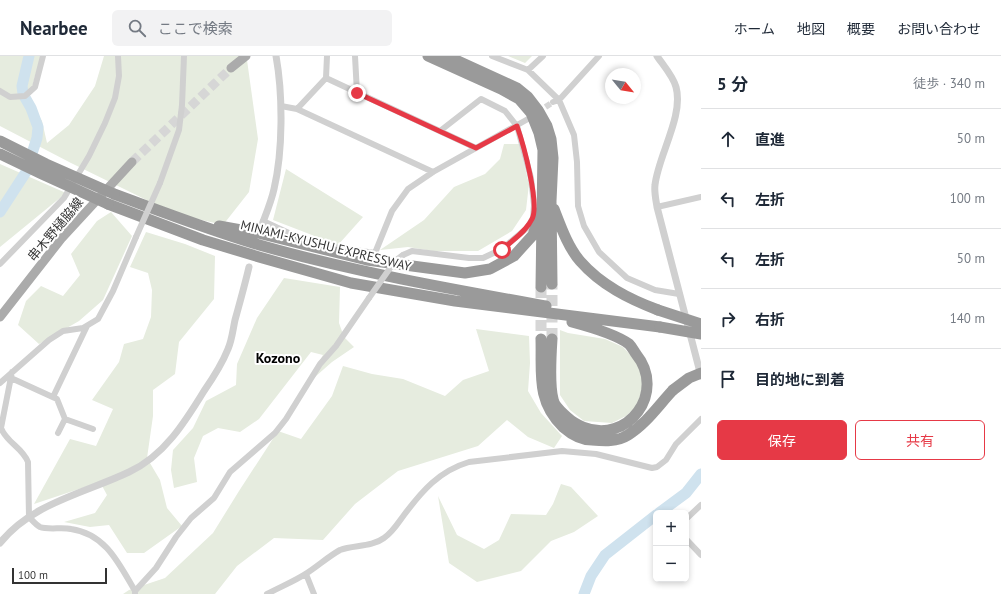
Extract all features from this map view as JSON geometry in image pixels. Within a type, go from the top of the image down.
[{"type":"highway","points":[[428,56],[519,99],[531,113],[539,133],[543,150],[552,284]]},
{"type":"highway","points":[[448,56],[517,88],[538,110],[547,126],[551,139],[553,158],[547,203],[541,287]]},
{"type":"highway","name":"MINAMI-KYUSHU EXPRESSWAY","points":[[0,142],[114,194],[262,246],[330,263],[467,292],[701,334]]},
{"type":"highway","name":"MINAMI-KYUSHU EXPRESSWAY","points":[[0,154],[108,204],[174,230],[246,254],[351,282],[462,302],[660,327]]},
{"type":"highway","points":[[179,218],[258,233],[367,260],[465,273],[490,269],[514,256],[534,235],[547,203]]},
{"type":"highway","points":[[547,203],[580,261],[602,282],[630,299],[701,324]]},
{"type":"highway","points":[[412,294],[467,306],[547,316],[565,320],[592,327],[629,344],[642,360],[647,373],[647,394],[640,410],[624,425],[608,431],[592,431],[570,421],[552,400],[551,357],[547,339],[541,375],[547,407],[554,418],[571,434],[588,440],[609,441],[627,436],[640,426],[673,390],[689,378],[701,374]]},
{"type":"main road","points":[[231,68],[246,56]]},
{"type":"main road","name":"串木野樋脇線","points":[[0,317],[61,239],[132,162]]},
{"type":"street","points":[[0,91],[10,97],[25,96],[35,87],[43,56]]},
{"type":"street","points":[[0,264],[64,198],[89,156],[105,123],[114,98],[119,76],[118,56]]},
{"type":"street","points":[[0,383],[11,375],[48,340],[63,332],[83,328],[98,318],[113,291],[160,183],[179,130],[182,105],[184,56]]},
{"type":"street","points":[[260,230],[274,191],[279,168],[281,106],[276,56]]},
{"type":"street","points":[[297,109],[326,78],[327,56]]},
{"type":"street","points":[[355,56],[357,93]]},
{"type":"street","points":[[492,56],[528,70],[559,100],[574,134],[577,162],[578,206],[584,226],[599,252],[627,278],[655,290],[679,294]]},
{"type":"street","points":[[528,70],[543,56]]},
{"type":"street","points":[[553,102],[559,100],[599,56]]},
{"type":"street","points":[[656,56],[673,79],[677,96],[676,112],[658,171],[655,187],[657,207],[701,374]]},
{"type":"street","points":[[326,78],[476,148]]},
{"type":"street","points":[[11,375],[1,428],[4,436],[25,454],[28,462],[29,517],[41,527],[71,528],[87,532],[93,536],[104,544],[116,557],[135,592],[156,568],[176,537],[192,518],[214,498],[230,472],[275,433],[286,419],[320,364],[336,346],[395,261],[403,255],[412,252],[483,258],[502,250],[527,228],[534,218],[531,178],[517,126],[505,111],[481,99],[440,131]]},
{"type":"street","points":[[281,106],[297,109],[433,172]]},
{"type":"street","points":[[263,221],[312,244],[375,253],[392,210],[408,189],[433,172],[528,119]]},
{"type":"street","points":[[657,207],[701,197]]},
{"type":"street","points":[[0,542],[15,526],[29,517],[63,498],[130,472],[142,465],[164,447],[184,423],[221,366],[229,348],[249,267]]},
{"type":"street","points":[[53,398],[87,326]]},
{"type":"street","points":[[11,375],[57,399],[64,419],[58,433]]},
{"type":"street","points":[[64,419],[93,429]]},
{"type":"street","points":[[267,594],[306,574],[339,551],[351,547],[374,543],[384,539],[392,532],[424,490],[436,479],[456,466],[469,462],[562,451],[596,454],[652,468],[657,467],[666,460],[676,444],[701,419]]},
{"type":"street","points":[[689,516],[701,505]]},
{"type":"street","points":[[689,542],[701,555]]},
{"type":"street","points":[[306,574],[314,594]]},
{"type":"shaded area","points":[[0,56],[42,56],[29,99],[42,121],[47,143],[69,125],[95,86],[104,56],[249,56],[247,60],[258,139],[249,192],[223,225],[173,213],[0,126]]},
{"type":"shaded area","points":[[508,56],[532,56],[525,63]]},
{"type":"shaded area","points":[[504,144],[519,144],[529,184],[526,210],[512,231],[478,251],[433,251],[408,247],[380,250],[424,220],[454,187],[485,174],[500,159]]},
{"type":"shaded area","points":[[0,164],[66,193],[0,247]]},
{"type":"shaded area","points":[[286,169],[363,217],[338,245],[273,220]]},
{"type":"shaded area","points":[[111,212],[132,236],[103,300],[79,321],[39,344],[18,325],[26,301],[41,286],[63,296],[80,275],[71,254],[97,221]]},
{"type":"shaded area","points":[[146,232],[185,244],[215,256],[214,299],[179,342],[175,374],[153,390],[153,416],[147,458],[160,480],[167,508],[182,526],[144,553],[127,553],[109,525],[90,527],[64,522],[95,513],[107,495],[100,482],[34,504],[70,439],[96,446],[113,409],[92,400],[119,362],[124,344],[143,339],[151,317],[152,290],[148,273],[130,267]]},
{"type":"shaded area","points":[[284,278],[340,287],[339,323],[344,337],[354,347],[332,362],[307,384],[323,355],[311,352],[259,419],[240,432],[218,428],[203,436],[194,458],[197,482],[174,488],[171,470],[173,450],[193,428],[206,401],[236,385],[237,364],[257,318]]},
{"type":"shaded area","points":[[476,329],[529,336],[530,363],[528,391],[541,413],[562,436],[554,448],[528,437],[507,420],[478,446],[398,471],[355,504],[323,540],[274,538],[237,566],[215,594],[123,594],[129,590],[165,578],[213,533],[278,431],[301,439],[332,396],[343,366],[372,374],[403,379],[445,396],[463,380],[489,371]]},
{"type":"shaded area","points":[[560,330],[568,333],[605,339],[623,347],[639,364],[643,384],[638,405],[626,416],[612,423],[584,421],[570,410],[560,395]]},
{"type":"shaded area","points":[[561,484],[571,487],[598,516],[574,532],[551,541],[521,571],[477,582],[449,563],[438,496],[457,535],[484,549],[499,540],[511,514],[546,515],[553,504]]},
{"type":"waterway","points":[[0,212],[26,172],[37,138],[38,127],[31,108],[23,94],[22,86],[29,56]]},
{"type":"waterway","points":[[663,510],[686,493],[701,474]]},
{"type":"waterway","points":[[584,594],[591,576],[605,555],[653,517]]},
{"type":"tunnel","points":[[132,162],[231,68]]},
{"type":"tunnel","points":[[538,112],[553,102]]},
{"type":"tunnel","points":[[552,284],[552,339]]},
{"type":"tunnel","points":[[541,287],[541,339]]},
{"type":"district","name":"Kozono","points":[[278,358]]},
{"type":"route","points":[[357,93],[476,148],[517,126],[531,178],[534,218],[527,228],[502,250]]}]
